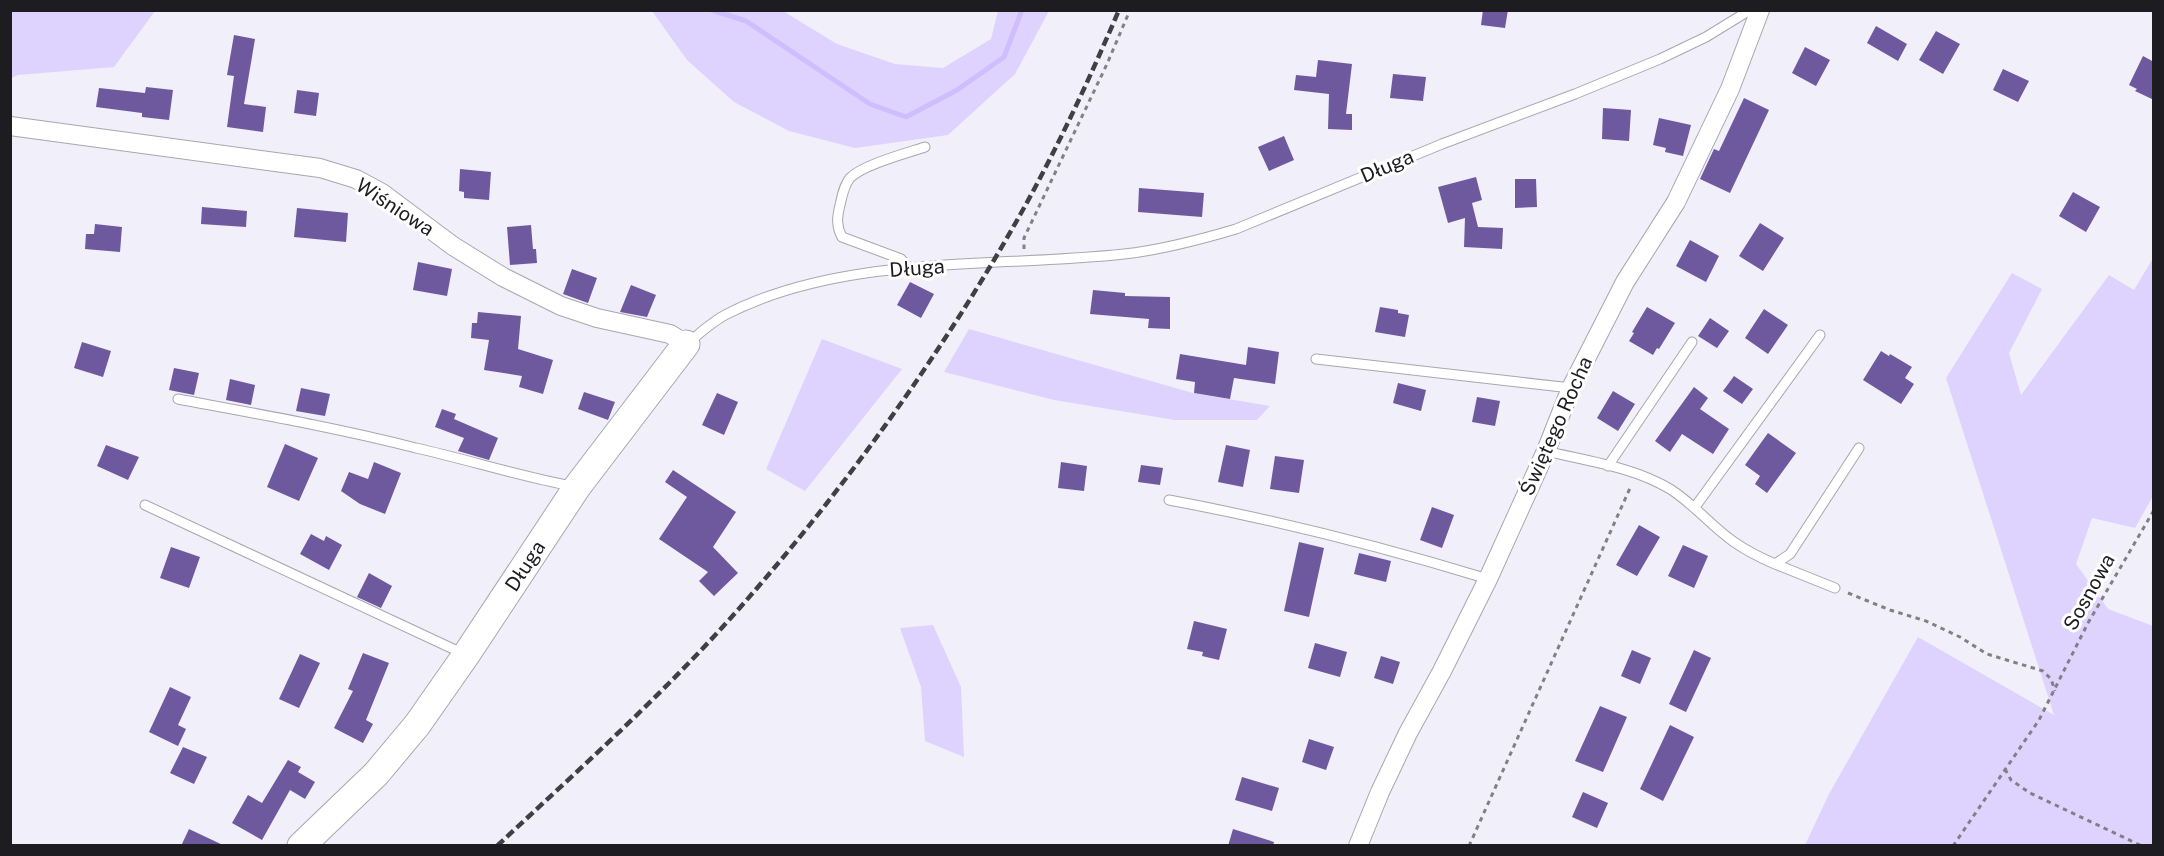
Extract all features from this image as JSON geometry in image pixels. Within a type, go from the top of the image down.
[{"type":"street","name":"Świętego Rocha","points":[[1358,846],[1403,743],[1488,579],[1546,452],[1571,388],[1619,291],[1676,202],[1730,88],[1761,10]]},
{"type":"street","name":"Wiśniowa","points":[[10,126],[320,168],[356,179],[381,193],[453,246],[503,277],[551,301],[597,318],[670,334],[686,344]]},
{"type":"street","name":"Długa","points":[[301,846],[376,774],[417,724],[466,655],[577,487],[686,344]]},
{"type":"lane","name":"Długa","points":[[686,344],[724,316],[758,300],[831,280],[876,271],[1127,254],[1203,239],[1236,229],[1442,144],[1660,59],[1706,37],[1750,10]]},
{"type":"lane","points":[[910,269],[901,259],[842,237],[837,228],[839,209],[850,178],[863,169],[925,147]]},
{"type":"lane","points":[[1695,507],[1820,334]]},
{"type":"lane","points":[[1608,466],[1692,342]]},
{"type":"lane","points":[[1316,359],[1571,388]]},
{"type":"lane","points":[[178,399],[339,430],[418,448],[522,476],[577,487]]},
{"type":"lane","points":[[1775,564],[1790,554],[1859,448]]},
{"type":"lane","points":[[1546,452],[1637,474],[1669,488],[1695,507],[1733,542],[1758,557],[1835,588]]},
{"type":"lane","points":[[1169,500],[1285,525],[1488,579]]},
{"type":"lane","points":[[145,505],[466,655]]},
{"type":"path","points":[[1024,261],[1024,238],[1107,64],[1130,10]]},
{"type":"path","points":[[1469,846],[1637,474]]},
{"type":"path","name":"Sosnowa","points":[[1953,846],[2039,720],[2088,623],[2154,510]]},
{"type":"path","points":[[1835,588],[1890,610],[1926,621],[1960,637],[1987,654],[2043,672],[2051,679],[2055,691]]},
{"type":"path","points":[[2005,769],[2012,780],[2030,793],[2142,846]]},
{"type":"shaded area","points":[[10,11],[155,11],[114,67],[18,75],[11,78]]},
{"type":"shaded area","points":[[652,11],[783,11],[837,44],[895,64],[943,68],[991,39],[998,11],[1049,11],[1015,74],[948,135],[855,148],[789,131],[734,102],[687,60]]},
{"type":"shaded area","points":[[2153,258],[2153,496],[2135,528],[2092,518],[2076,564],[2108,609],[2153,626],[2153,845],[1805,845],[1829,794],[1918,637],[2054,715],[1946,378],[2012,273],[2042,289],[2009,353],[2021,395],[2109,275],[2134,290]]},
{"type":"shaded area","points":[[969,329],[1193,393],[1270,406],[1257,420],[1175,420],[1054,400],[944,372]]},
{"type":"shaded area","points":[[822,339],[902,369],[805,491],[766,469]]},
{"type":"shaded area","points":[[933,625],[961,687],[964,757],[925,741],[921,687],[900,628]]},
{"type":"building","points":[[1483,10],[1508,10],[1505,28],[1481,25]]},
{"type":"building","points":[[1876,26],[1907,44],[1898,61],[1867,43]]},
{"type":"building","points":[[1936,31],[1960,44],[1943,74],[1919,60]]},
{"type":"building","points":[[234,35],[255,39],[244,104],[266,107],[263,132],[227,127],[234,76],[227,75]]},
{"type":"building","points":[[1805,47],[1830,60],[1816,86],[1792,73]]},
{"type":"building","points":[[2143,56],[2154,62],[2154,100],[2135,91],[2137,89],[2129,85]]},
{"type":"building","points":[[1318,60],[1352,64],[1346,114],[1352,114],[1352,130],[1328,129],[1329,94],[1294,90],[1296,75],[1316,77]]},
{"type":"building","points":[[2003,69],[2029,81],[2018,102],[1993,90]]},
{"type":"building","points":[[1393,74],[1426,77],[1423,101],[1390,98]]},
{"type":"building","points":[[146,87],[173,90],[169,120],[142,117],[142,113],[96,107],[99,88],[145,93]]},
{"type":"building","points":[[297,90],[319,93],[316,116],[294,113]]},
{"type":"building","points":[[1744,98],[1769,110],[1730,193],[1700,179],[1714,149],[1719,151]]},
{"type":"building","points":[[1603,108],[1631,110],[1629,141],[1602,139]]},
{"type":"building","points":[[1659,118],[1691,125],[1683,156],[1665,152],[1666,148],[1653,145]]},
{"type":"building","points":[[1284,136],[1294,160],[1269,171],[1258,147]]},
{"type":"building","points":[[460,169],[491,172],[489,200],[464,198],[464,192],[459,191]]},
{"type":"building","points":[[1476,177],[1482,200],[1472,203],[1478,227],[1503,228],[1502,249],[1464,247],[1465,218],[1448,223],[1438,187]]},
{"type":"building","points":[[1515,179],[1536,179],[1537,207],[1515,208]]},
{"type":"building","points":[[1139,188],[1204,193],[1202,217],[1138,212]]},
{"type":"building","points":[[2073,192],[2100,207],[2086,232],[2059,216]]},
{"type":"building","points":[[202,207],[247,211],[246,227],[201,224]]},
{"type":"building","points":[[297,208],[348,213],[346,242],[294,237]]},
{"type":"building","points":[[1760,223],[1784,238],[1763,271],[1739,256]]},
{"type":"building","points":[[95,224],[122,227],[120,252],[85,249],[86,234],[94,234]]},
{"type":"building","points":[[531,225],[537,263],[510,265],[507,227]]},
{"type":"building","points":[[1690,240],[1719,256],[1706,282],[1676,266]]},
{"type":"building","points":[[418,262],[452,269],[447,296],[413,290]]},
{"type":"building","points":[[572,269],[597,278],[588,303],[563,294]]},
{"type":"building","points":[[910,282],[934,294],[921,318],[897,305]]},
{"type":"building","points":[[631,285],[656,295],[647,317],[620,312]]},
{"type":"building","points":[[1093,290],[1125,293],[1125,296],[1170,297],[1170,329],[1148,328],[1149,319],[1090,314]]},
{"type":"building","points":[[1380,307],[1398,310],[1398,313],[1409,315],[1405,337],[1375,332]]},
{"type":"building","points":[[1647,307],[1675,323],[1653,355],[1629,341]]},
{"type":"building","points":[[1764,309],[1788,325],[1768,354],[1745,338]]},
{"type":"building","points":[[478,312],[521,316],[518,349],[553,360],[543,394],[519,387],[522,376],[484,370],[489,340],[471,338],[472,323],[477,323]]},
{"type":"building","points":[[1710,318],[1729,331],[1717,348],[1698,336]]},
{"type":"building","points":[[82,342],[111,351],[103,377],[74,368]]},
{"type":"building","points":[[1248,347],[1279,352],[1275,384],[1234,378],[1230,399],[1194,393],[1195,382],[1176,379],[1180,354],[1246,365]]},
{"type":"building","points":[[1881,351],[1912,367],[1905,378],[1914,384],[1901,404],[1863,380]]},
{"type":"building","points":[[174,368],[199,373],[194,395],[169,390]]},
{"type":"building","points":[[1734,376],[1753,389],[1742,404],[1723,391]]},
{"type":"building","points":[[230,379],[255,385],[251,405],[226,400]]},
{"type":"building","points":[[1398,383],[1426,390],[1421,411],[1393,403]]},
{"type":"building","points":[[1694,387],[1708,398],[1700,409],[1729,429],[1713,454],[1682,434],[1670,452],[1655,441]]},
{"type":"building","points":[[301,388],[330,394],[325,416],[296,411]]},
{"type":"building","points":[[1613,391],[1635,404],[1618,431],[1597,418]]},
{"type":"building","points":[[584,392],[615,402],[608,420],[578,409]]},
{"type":"building","points":[[717,393],[738,402],[724,435],[702,425]]},
{"type":"building","points":[[1477,397],[1500,401],[1495,426],[1472,422]]},
{"type":"building","points":[[442,409],[456,414],[454,419],[498,438],[489,460],[458,451],[464,438],[435,427]]},
{"type":"building","points":[[1768,433],[1796,453],[1767,493],[1755,484],[1760,476],[1745,465]]},
{"type":"building","points":[[285,444],[318,458],[299,501],[267,487]]},
{"type":"building","points":[[106,445],[139,457],[128,480],[97,466]]},
{"type":"building","points":[[1226,445],[1250,450],[1243,487],[1218,482]]},
{"type":"building","points":[[1275,456],[1304,460],[1299,493],[1270,489]]},
{"type":"building","points":[[374,462],[401,473],[385,514],[360,504],[341,491],[349,472],[368,479]]},
{"type":"building","points":[[1061,462],[1087,466],[1084,491],[1058,488]]},
{"type":"building","points":[[1141,465],[1163,468],[1160,485],[1138,482]]},
{"type":"building","points":[[673,470],[736,512],[713,547],[738,573],[714,596],[699,581],[708,572],[659,539],[687,497],[665,482]]},
{"type":"building","points":[[1432,507],[1454,515],[1442,548],[1420,540]]},
{"type":"building","points":[[1639,525],[1660,537],[1637,576],[1616,565]]},
{"type":"building","points":[[311,534],[324,541],[326,536],[342,545],[329,570],[300,554]]},
{"type":"building","points":[[1299,542],[1324,548],[1309,617],[1284,611]]},
{"type":"building","points":[[1683,545],[1708,556],[1694,588],[1668,576]]},
{"type":"building","points":[[171,547],[200,557],[189,588],[160,578]]},
{"type":"building","points":[[1359,553],[1391,561],[1386,582],[1354,574]]},
{"type":"building","points":[[369,573],[392,586],[381,608],[357,597]]},
{"type":"building","points":[[1194,621],[1227,629],[1219,660],[1202,656],[1203,652],[1187,649]]},
{"type":"building","points":[[1315,643],[1347,652],[1340,677],[1308,668]]},
{"type":"building","points":[[1632,650],[1651,658],[1640,684],[1621,676]]},
{"type":"building","points":[[1694,650],[1711,658],[1686,712],[1669,704]]},
{"type":"building","points":[[363,653],[389,663],[366,720],[373,724],[363,743],[334,728],[353,691],[348,689]]},
{"type":"building","points":[[300,654],[320,663],[299,708],[279,699]]},
{"type":"building","points":[[1381,656],[1400,662],[1393,684],[1374,678]]},
{"type":"building","points":[[170,687],[191,697],[178,725],[186,729],[178,746],[149,732]]},
{"type":"building","points":[[1600,706],[1627,717],[1603,772],[1575,761]]},
{"type":"building","points":[[1670,725],[1694,737],[1663,801],[1640,789]]},
{"type":"building","points":[[1309,739],[1334,747],[1326,770],[1302,762]]},
{"type":"building","points":[[183,747],[207,757],[194,784],[170,773]]},
{"type":"building","points":[[288,760],[301,767],[298,772],[315,782],[305,799],[290,790],[262,840],[232,823],[248,795],[262,803]]},
{"type":"building","points":[[1242,777],[1279,788],[1272,811],[1235,800]]},
{"type":"building","points":[[1583,792],[1608,803],[1597,828],[1572,817]]},
{"type":"building","points":[[189,829],[225,846],[181,846]]},
{"type":"building","points":[[1233,829],[1274,842],[1273,846],[1228,846]]},
{"type":"waterway","points":[[712,10],[746,21],[870,104],[906,117],[957,90],[1004,57],[1022,10]]},
{"type":"railway","points":[[497,846],[615,736],[701,651],[808,527],[885,426],[956,321],[1020,215],[1060,140],[1119,10]]}]
